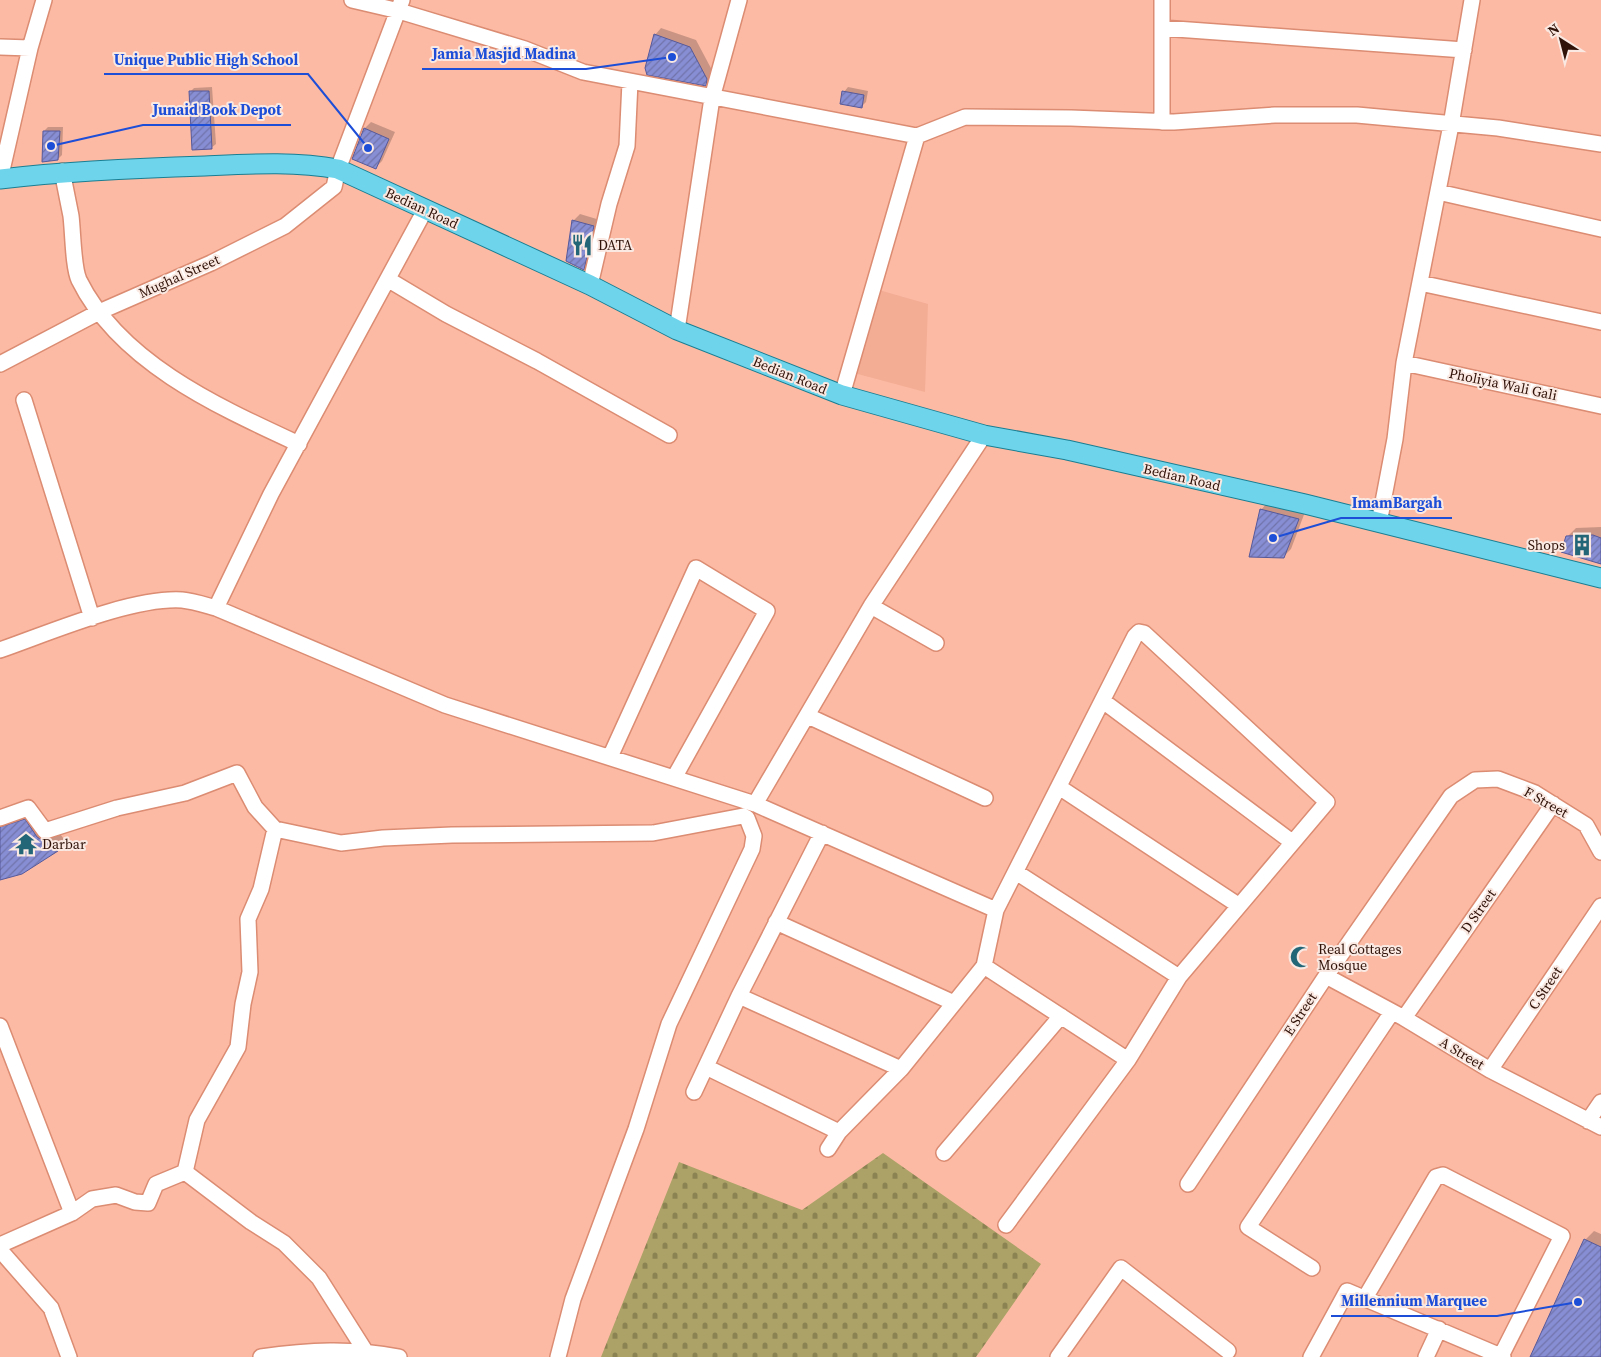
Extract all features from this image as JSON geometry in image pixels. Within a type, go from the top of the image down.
[{"type":"main road","name":"Bedian Road","points":[[0,179],[62,172],[266,164],[322,166],[338,169],[590,285],[677,330],[842,395],[984,435],[1067,450],[1305,504],[1601,578]]},
{"type":"street","points":[[0,179],[30,48],[44,0]]},
{"type":"street","points":[[352,0],[401,5],[525,48],[584,72],[917,136],[965,117],[1162,122],[1275,115],[1357,115],[1498,128],[1601,144]]},
{"type":"street","points":[[677,330],[712,98],[739,0]]},
{"type":"street","points":[[1162,0],[1162,122]]},
{"type":"street","points":[[1379,523],[1395,439],[1404,363],[1451,125],[1472,0]]},
{"type":"street","name":"Mughal Street","points":[[0,364],[99,312],[211,263],[285,226],[334,187],[338,169],[401,5]]},
{"type":"street","points":[[1162,28],[1464,50]]},
{"type":"street","points":[[0,47],[30,48]]},
{"type":"street","points":[[590,285],[609,204],[627,146],[630,82]]},
{"type":"street","points":[[842,395],[917,136]]},
{"type":"street","points":[[62,172],[70,214],[78,278],[99,312],[139,354],[163,373],[222,409],[299,444]]},
{"type":"street","points":[[1438,192],[1601,229]]},
{"type":"street","points":[[216,608],[270,494],[388,280],[424,210]]},
{"type":"street","points":[[388,280],[446,314],[537,361],[669,435]]},
{"type":"street","points":[[1420,283],[1601,322]]},
{"type":"street","name":"Pholiyia Wali Gali","points":[[1404,363],[1601,406]]},
{"type":"street","points":[[24,400],[92,618]]},
{"type":"street","points":[[755,804],[871,606],[984,435]]},
{"type":"street","points":[[610,757],[696,568],[767,610],[674,778]]},
{"type":"street","points":[[0,650],[92,618],[138,605],[182,600],[216,608],[446,705],[755,804],[996,910]]},
{"type":"street","points":[[871,606],[936,643]]},
{"type":"street","points":[[828,1149],[839,1132],[901,1069],[984,966],[996,910],[1135,636],[1139,632],[1144,633],[1326,799],[1326,805],[1238,905],[1179,977],[1128,1060],[1006,1225]]},
{"type":"street","points":[[1103,701],[1292,842]]},
{"type":"street","points":[[808,716],[985,798]]},
{"type":"street","points":[[0,818],[28,808],[46,832],[117,808],[185,793],[237,773],[255,807],[275,829],[342,843],[383,838],[452,835],[653,833],[743,816],[750,824],[754,836],[752,849],[668,1024],[636,1128],[573,1299],[558,1357]]},
{"type":"street","name":"F Street","points":[[1475,780],[1498,779],[1535,793],[1586,825],[1601,852]]},
{"type":"street","name":"E Street","points":[[1188,1184],[1326,976],[1451,796],[1475,780]]},
{"type":"street","points":[[1059,787],[1238,905]]},
{"type":"street","name":"D Street","points":[[1312,1268],[1248,1228],[1398,1015],[1553,804]]},
{"type":"street","points":[[185,1172],[197,1120],[238,1047],[243,1004],[250,972],[248,919],[261,889],[275,829]]},
{"type":"street","points":[[694,1092],[739,996],[822,833]]},
{"type":"street","points":[[1016,872],[1179,977]]},
{"type":"street","name":"C Street","points":[[1490,1070],[1601,906]]},
{"type":"street","points":[[776,922],[954,1003]]},
{"type":"street","points":[[984,966],[1128,1060]]},
{"type":"street","name":"A Street","points":[[1326,976],[1398,1015],[1490,1070],[1594,1124]]},
{"type":"street","points":[[739,996],[901,1069]]},
{"type":"street","points":[[944,1153],[1060,1016]]},
{"type":"street","points":[[0,1026],[72,1213]]},
{"type":"street","points":[[706,1067],[839,1132]]},
{"type":"street","points":[[1594,1124],[1601,1102]]},
{"type":"street","points":[[0,1245],[72,1213],[92,1199],[116,1195],[136,1202],[148,1203],[156,1184],[185,1172]]},
{"type":"street","points":[[185,1172],[251,1222],[284,1243],[319,1278],[366,1354]]},
{"type":"street","points":[[1311,1357],[1347,1291],[1502,1356],[1562,1236],[1443,1174],[1436,1177],[1365,1298]]},
{"type":"street","points":[[0,1250],[51,1308],[70,1357]]},
{"type":"street","points":[[1058,1357],[1121,1268],[1228,1351]]},
{"type":"street","points":[[1426,1357],[1439,1329]]},
{"type":"street","points":[[261,1357],[294,1352],[399,1357]]},
{"type":"shaded area","points":[[879,290],[928,304],[925,392],[854,373]]},
{"type":"green space","points":[[883,1153],[1041,1264],[976,1357],[601,1357],[679,1162],[802,1210]]},
{"type":"building","points":[[654,34],[690,47],[707,79],[706,86],[647,75],[645,68]]},
{"type":"building","points":[[189,91],[209,91],[212,149],[192,150]]},
{"type":"building","points":[[842,91],[864,95],[862,108],[840,104]]},
{"type":"building","points":[[364,128],[389,139],[376,169],[352,159]]},
{"type":"building","points":[[43,131],[60,131],[58,160],[42,162]]},
{"type":"building","name":"DATA","points":[[572,220],[594,226],[584,270],[566,261]]},
{"type":"building","points":[[1260,509],[1299,519],[1284,558],[1249,557]]},
{"type":"building","name":"Shops","points":[[1593,535],[1601,538],[1601,564],[1561,552],[1566,536]]},
{"type":"building","name":"Darbar","points":[[25,819],[37,837],[49,840],[58,851],[22,874],[0,880],[0,827]]},
{"type":"building","points":[[1584,1239],[1601,1247],[1601,1357],[1530,1357]]},
{"type":"place","name":"Jamia Masjid Madina","points":[[672,57]]},
{"type":"place","name":"Junaid Book Depot","points":[[51,146]]},
{"type":"place","name":"Unique Public High School","points":[[368,148]]},
{"type":"place","name":"DATA","points":[[582,245]]},
{"type":"place","name":"ImamBargah","points":[[1273,538]]},
{"type":"place","name":"Shops","points":[[1582,545]]},
{"type":"place","name":"Darbar","points":[[26,844]]},
{"type":"place","name":"Real Cottages Mosque","points":[[1301,957]]},
{"type":"place","name":"Millennium Marquee","points":[[1578,1302]]}]
